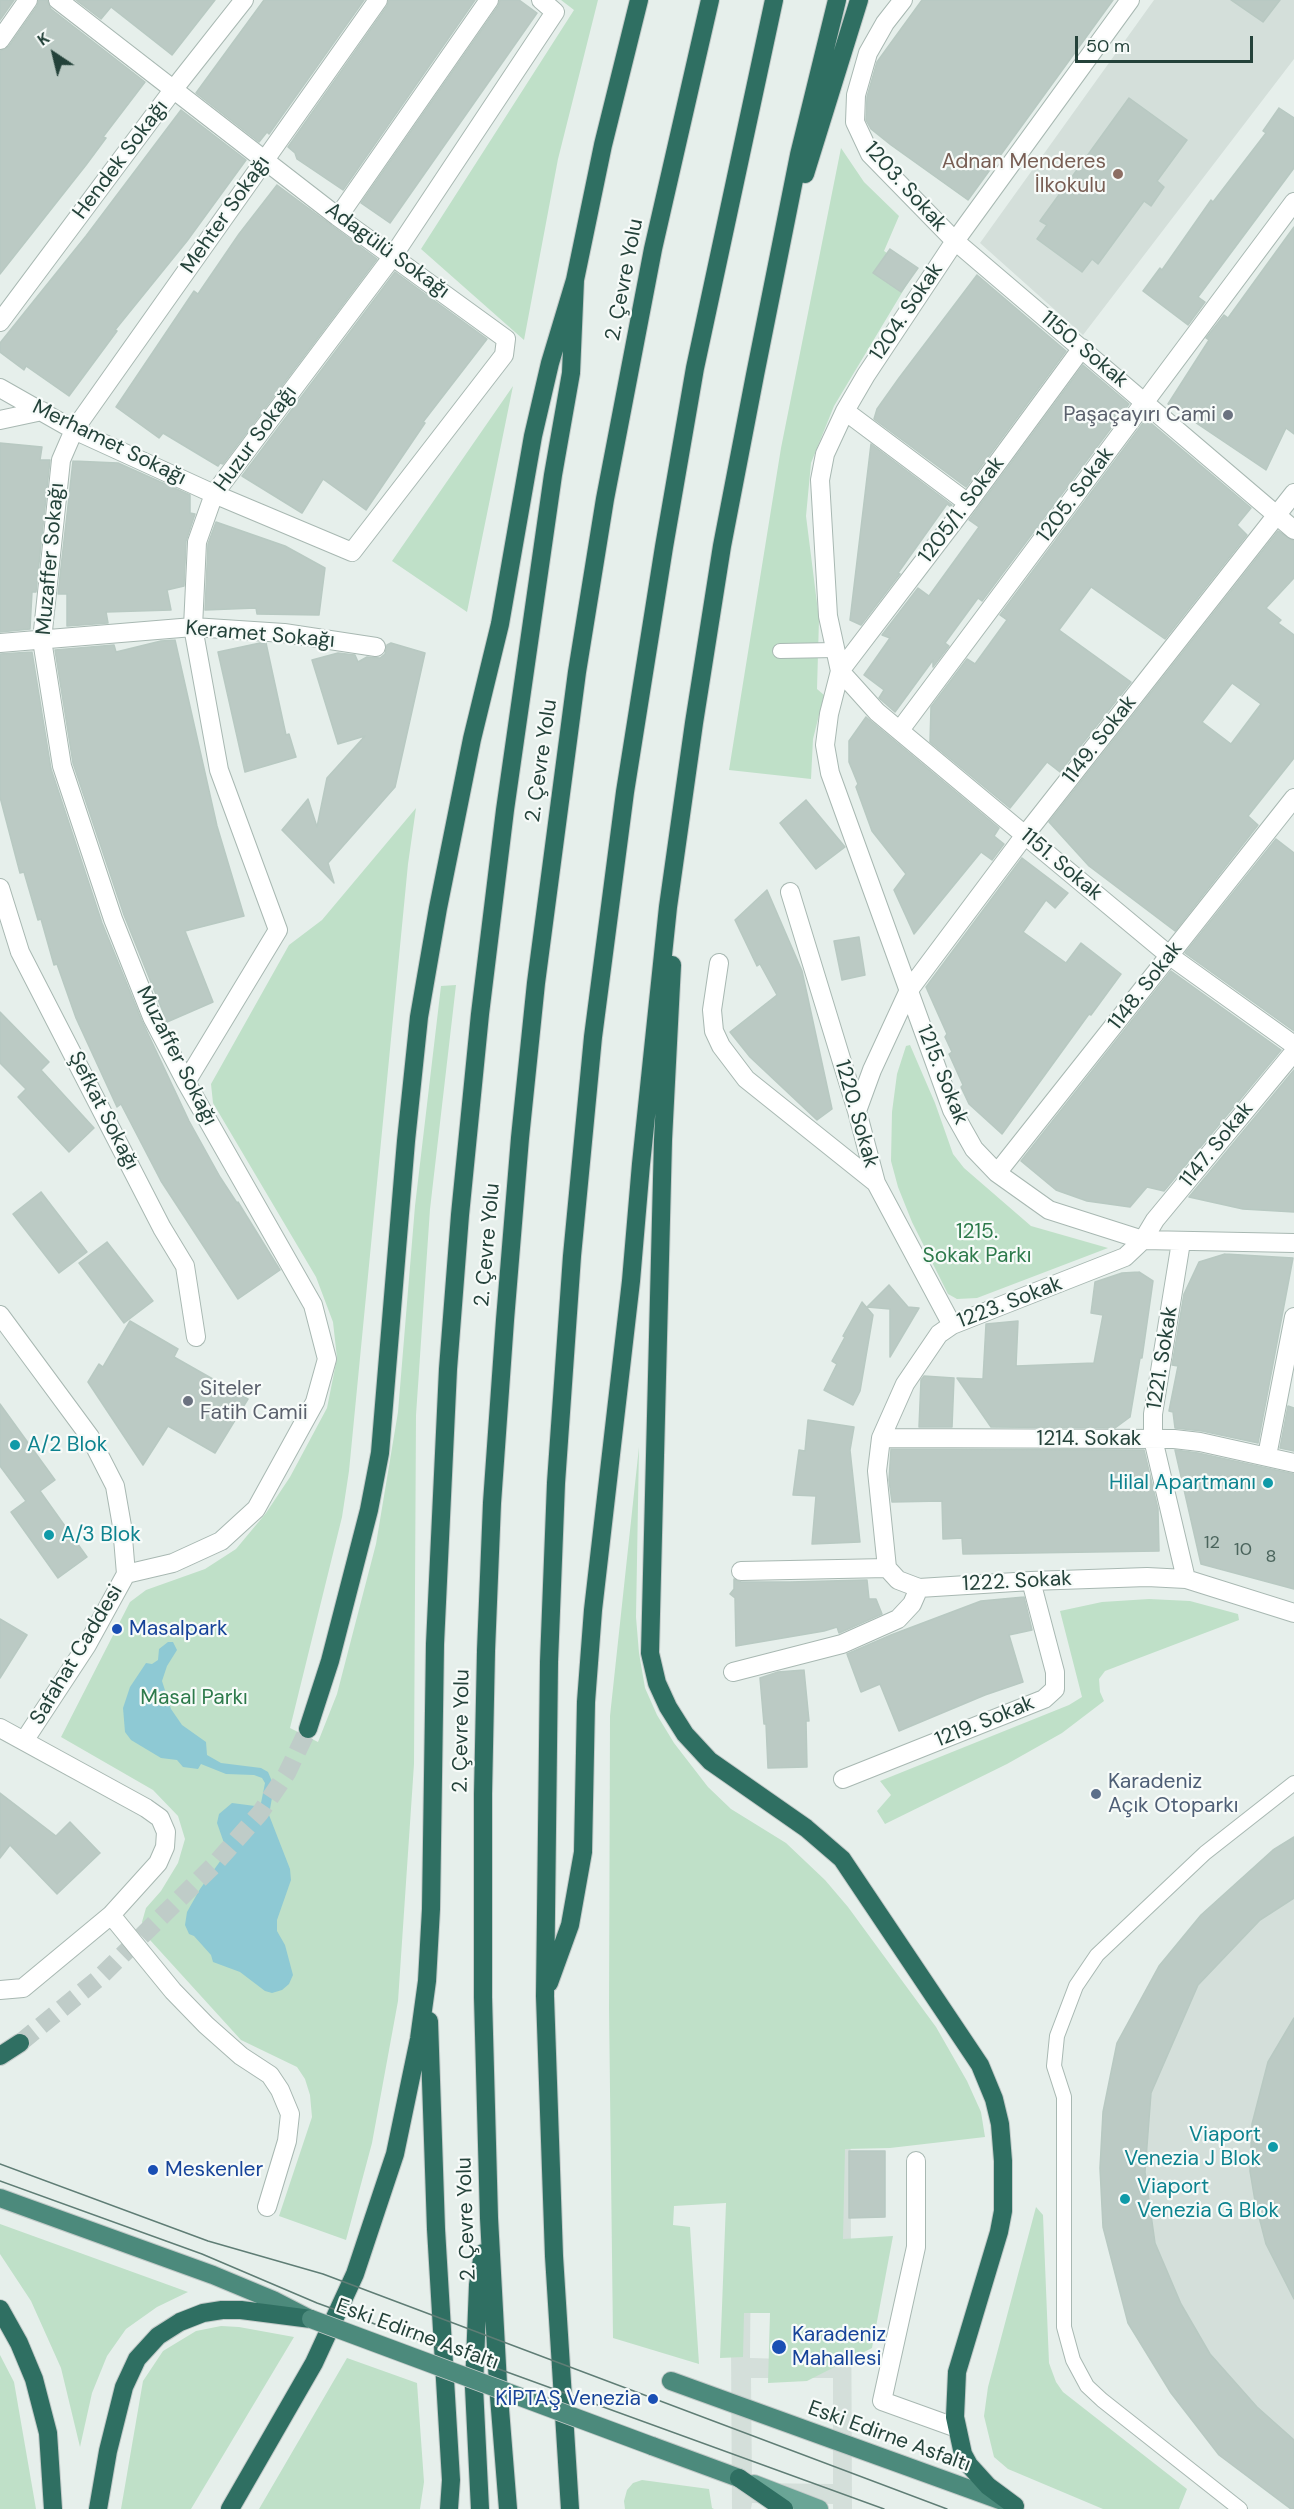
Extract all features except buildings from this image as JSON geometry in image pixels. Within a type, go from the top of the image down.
[{"type":"highway","name":"2. Çevre Yolu","points":[[508,2509],[498,2384],[489,2218],[483,1997],[483,1794],[492,1492],[520,1138],[556,821],[605,499],[653,249],[710,0]]},
{"type":"highway","points":[[570,2509],[554,2256],[545,1996],[547,1725],[556,1483],[572,1256],[593,1037],[625,792],[691,390],[745,127],[774,0]]},
{"type":"highway","points":[[545,1996],[570,1925],[583,1852],[586,1702],[593,1610],[631,1281],[668,907],[694,723],[722,546],[781,244],[799,155],[837,0]]},
{"type":"highway","points":[[781,244],[820,132],[859,0]]},
{"type":"highway","points":[[308,1729],[330,1661],[369,1510],[380,1453],[418,1029],[438,908],[472,739],[500,624],[536,426],[550,363],[575,280],[635,5]]},
{"type":"highway","points":[[230,2509],[314,2363],[344,2303],[359,2265],[395,2154],[419,2039],[427,1980],[431,1909],[435,1644],[448,1369],[460,1215],[480,1014],[505,810],[550,499],[571,373],[575,280]]},
{"type":"highway","points":[[668,907],[673,979],[663,1140],[650,1653],[657,1683],[668,1707],[685,1734],[710,1761],[806,1828],[842,1859],[980,2065],[994,2099],[1000,2124],[1004,2161],[1003,2211],[999,2232],[957,2372],[954,2401],[963,2454],[969,2465],[988,2486],[1020,2507]]},
{"type":"highway","points":[[427,1980],[436,2229],[451,2480],[449,2509]]},
{"type":"highway","points":[[0,2056],[20,2043]]},
{"type":"highway","name":"Eski Edirne Asfaltı","points":[[0,2198],[213,2274],[311,2319],[739,2478]]},
{"type":"highway","points":[[480,2509],[474,2387],[478,2285],[489,2218]]},
{"type":"highway","points":[[0,2309],[19,2343],[30,2370],[45,2422],[53,2484],[53,2509]]},
{"type":"highway","points":[[99,2509],[108,2451],[124,2387],[137,2359],[158,2336],[180,2322],[203,2313],[222,2310],[241,2310],[311,2319]]},
{"type":"highway","name":"Eski Edirne Asfaltı","points":[[671,2381],[1020,2507]]},
{"type":"highway","points":[[739,2478],[784,2509]]},
{"type":"main road","name":"Eski Edirne Asfaltı","points":[[739,2478],[819,2509]]},
{"type":"street","points":[[0,40],[28,0]]},
{"type":"street","name":"Adagülü Sokağı","points":[[58,0],[338,217],[506,339],[504,355],[352,552]]},
{"type":"street","name":"Hendek Sokağı","points":[[0,322],[173,90],[244,0]]},
{"type":"street","name":"Mehter Sokağı","points":[[74,430],[378,0]]},
{"type":"street","points":[[338,217],[489,0]]},
{"type":"street","name":"1203. Sokak","points":[[903,0],[868,52],[856,95],[855,122],[870,154],[955,241]]},
{"type":"street","name":"1204. Sokak","points":[[840,670],[828,616],[820,480],[825,454],[845,411],[866,375],[955,241],[1130,0]]},
{"type":"street","name":"Huzur Sokağı","points":[[186,1082],[278,930],[219,770],[193,627],[197,542],[214,494],[393,256],[548,6]]},
{"type":"street","name":"1205. Sokak","points":[[900,730],[1294,202]]},
{"type":"street","name":"1150. Sokak","points":[[955,241],[1294,530]]},
{"type":"street","name":"1205/1. Sokak","points":[[840,670],[968,503],[1082,348]]},
{"type":"street","name":"Merhamet Sokağı","points":[[0,388],[74,430],[214,494],[352,552]]},
{"type":"street","points":[[0,420],[42,411]]},
{"type":"street","points":[[845,411],[968,503]]},
{"type":"street","name":"Muzaffer Sokağı","points":[[74,430],[61,460],[42,640],[62,766],[113,919],[152,1017],[186,1082],[313,1305],[327,1359],[315,1402],[256,1509],[221,1541],[173,1563],[126,1575]]},
{"type":"street","name":"1149. Sokak","points":[[857,1111],[872,1070],[909,990],[1025,836],[1294,493]]},
{"type":"street","name":"Keramet Sokağı","points":[[0,644],[193,627],[284,633],[376,647]]},
{"type":"street","name":"1151. Sokak","points":[[840,670],[877,712],[1170,956],[1294,1045]]},
{"type":"street","name":"1215. Sokak","points":[[840,670],[829,714],[825,745],[830,773],[952,1110],[974,1149],[997,1173],[1049,1210],[1143,1240],[1294,1243]]},
{"type":"street","name":"1148. Sokak","points":[[997,1173],[1294,798]]},
{"type":"street","name":"Şefkat Sokağı","points":[[0,888],[20,952],[162,1228],[185,1266],[196,1337]]},
{"type":"street","name":"1220. Sokak","points":[[790,892],[857,1111],[876,1183],[952,1325]]},
{"type":"street","points":[[719,963],[712,1011],[714,1031],[721,1046],[746,1079],[876,1183]]},
{"type":"street","name":"1147. Sokak","points":[[1143,1240],[1155,1220],[1294,1052]]},
{"type":"street","name":"1223. Sokak","points":[[887,1568],[877,1471],[881,1438],[905,1384],[939,1334],[952,1325],[1104,1267],[1125,1257],[1143,1240]]},
{"type":"street","name":"1221. Sokak","points":[[1181,1242],[1153,1414],[1153,1439],[1186,1579]]},
{"type":"street","points":[[1267,1456],[1294,1317]]},
{"type":"street","name":"Safahat Caddesi","points":[[3,1323],[90,1437],[115,1486],[122,1526],[126,1575],[87,1645],[24,1741]]},
{"type":"street","name":"1214. Sokak","points":[[881,1438],[1153,1439],[1200,1442],[1294,1463]]},
{"type":"street","points":[[733,1672],[851,1640],[898,1618],[912,1604],[919,1588],[898,1580],[887,1568],[741,1571]]},
{"type":"street","name":"1222. Sokak","points":[[919,1588],[1148,1577],[1186,1579],[1294,1613]]},
{"type":"street","name":"1219. Sokak","points":[[843,1779],[1044,1699],[1055,1689],[1055,1672],[1031,1581]]},
{"type":"street","points":[[0,1728],[146,1808],[159,1818],[166,1832],[165,1847],[158,1863],[111,1915],[23,1988],[0,1990]]},
{"type":"street","points":[[111,1915],[173,1991],[241,2056],[270,2075],[280,2090],[290,2114],[287,2141],[267,2207]]},
{"type":"street","points":[[916,2161],[916,2247],[882,2401],[957,2428]]},
{"type":"lane","points":[[780,651],[836,650]]},
{"type":"lane","points":[[1240,2509],[1102,2400],[1087,2386],[1073,2360],[1064,2327],[1064,2097],[1054,2066],[1057,2036],[1072,1996],[1097,1954],[1205,1852],[1294,1784]]},
{"type":"shaded area","name":"Adnan Menderes İlkokulu","points":[[1154,0],[1294,0],[1294,59],[1083,335],[980,243]]},
{"type":"shaded area","points":[[1294,1837],[1294,2509],[1291,2509],[1219,2455],[1171,2393],[1128,2323],[1103,2227],[1100,2168],[1103,2112],[1117,2043],[1159,1966],[1201,1915],[1273,1850]]},
{"type":"shaded area","points":[[850,2012],[852,2509],[833,2509],[833,2504],[752,2503],[751,2509],[732,2509],[729,2015]],"holes":[[[751,2244],[786,2359],[750,2358]],[[751,2378],[833,2378],[833,2484],[752,2483]]]},
{"type":"green space","points":[[561,0],[598,0],[558,159],[524,340],[421,249],[574,10]]},
{"type":"green space","points":[[841,148],[864,182],[899,216],[884,251],[915,271],[834,406],[811,463],[806,516],[819,619],[817,689],[824,695],[813,739],[811,779],[729,770],[781,448]]},
{"type":"green space","points":[[513,386],[467,612],[392,561]]},
{"type":"green space","name":"Masal Parkı","points":[[416,808],[408,864],[349,1471],[342,1517],[290,1728],[318,1742],[337,1694],[376,1544],[398,1412],[415,1206],[441,986],[456,985],[430,1209],[416,1415],[414,1764],[398,2001],[372,2143],[346,2240],[279,2216],[312,2117],[310,2095],[305,2079],[297,2067],[241,2040],[150,1940],[142,1922],[146,1908],[161,1891],[178,1863],[185,1839],[178,1816],[153,1790],[61,1737],[130,1602],[146,1590],[205,1569],[236,1549],[266,1513],[290,1477],[327,1408],[337,1358],[333,1322],[316,1277],[213,1103],[211,1084],[289,945],[322,920]]},
{"type":"green space","name":"1215. Sokak Parkı","points":[[910,1045],[935,1103],[953,1154],[964,1168],[1031,1226],[1108,1248],[977,1298],[957,1299],[948,1294],[912,1222],[898,1187],[891,1161],[892,1112],[897,1074],[906,1046]]},
{"type":"green space","points":[[639,1447],[636,1617],[645,1688],[657,1715],[674,1743],[708,1787],[731,1809],[786,1843],[825,1880],[848,1907],[936,2027],[967,2081],[981,2112],[985,2137],[890,2148],[845,2149],[843,2239],[893,2236],[872,2348],[807,2381],[768,2383],[770,2313],[744,2313],[743,2357],[720,2358],[726,2203],[674,2206],[673,2225],[690,2227],[699,2364],[613,2338],[609,2008],[610,1716]]},
{"type":"green space","points":[[1149,1599],[1190,1601],[1238,1614],[1239,1620],[1105,1671],[1099,1679],[1100,1692],[1104,1701],[1062,1733],[1007,1764],[885,1824],[877,1811],[891,1795],[880,1781],[1069,1705],[1082,1697],[1060,1611],[1102,1602]]},
{"type":"green space","points":[[1036,2207],[1043,2215],[1049,2363],[1056,2382],[1063,2392],[1187,2489],[1179,2509],[1103,2509],[1008,2469],[994,2457],[984,2416],[988,2387]]},
{"type":"green space","points":[[0,2224],[188,2292],[157,2307],[126,2329],[107,2356],[92,2393],[80,2447],[61,2368],[31,2301],[0,2254]]},
{"type":"green space","points":[[221,2326],[294,2337],[191,2509],[121,2509],[143,2381],[163,2351],[196,2331]]},
{"type":"green space","points":[[0,2355],[14,2382],[36,2509],[0,2509]]},
{"type":"green space","points":[[347,2358],[417,2383],[424,2482],[420,2509],[259,2509]]},
{"type":"green space","points":[[642,2480],[709,2489],[714,2509],[625,2509],[624,2501],[627,2490],[633,2483]]},
{"type":"water","points":[[168,1642],[173,1642],[177,1650],[167,1666],[162,1681],[171,1709],[182,1725],[206,1742],[207,1755],[221,1763],[261,1768],[268,1772],[274,1786],[269,1815],[290,1869],[291,1880],[277,1920],[277,1931],[285,1945],[293,1975],[289,1984],[282,1990],[272,1993],[265,1991],[240,1972],[213,1962],[211,1955],[194,1936],[189,1934],[185,1925],[187,1912],[221,1860],[224,1843],[217,1823],[219,1814],[232,1803],[255,1806],[261,1803],[265,1783],[262,1778],[254,1775],[226,1774],[201,1764],[198,1769],[183,1767],[177,1760],[161,1758],[131,1740],[125,1732],[123,1708],[130,1687],[146,1663],[152,1664],[158,1660],[159,1649]]},
{"type":"tunnel","points":[[20,2043],[99,1978],[214,1865],[260,1813],[287,1773],[308,1729]]},
{"type":"tram line","points":[[0,2164],[208,2241],[323,2274],[947,2509]]},
{"type":"tram line","points":[[0,2181],[202,2254],[317,2303],[884,2509]]},
{"type":"place","name":"Adnan Menderes İlkokulu","points":[[1118,174]]},
{"type":"place","name":"Paşaçayırı Cami","points":[[1228,415]]},
{"type":"place","name":"Siteler Fatih Camii","points":[[188,1401]]},
{"type":"place","name":"A/2 Blok","points":[[15,1445]]},
{"type":"place","name":"Hilal Apartmanı","points":[[1268,1483]]},
{"type":"place","name":"A/3 Blok","points":[[49,1535]]},
{"type":"place","name":"Masalpark","points":[[117,1629]]},
{"type":"place","name":"Karadeniz Açık Otoparkı","points":[[1096,1794]]},
{"type":"place","name":"Viaport Venezia J Blok","points":[[1273,2147]]},
{"type":"place","name":"Meskenler","points":[[153,2170]]},
{"type":"place","name":"Viaport Venezia G Blok","points":[[1125,2199]]},
{"type":"place","name":"Karadeniz Mahallesi","points":[[779,2347]]},
{"type":"place","name":"KİPTAŞ Venezia","points":[[653,2399]]}]
